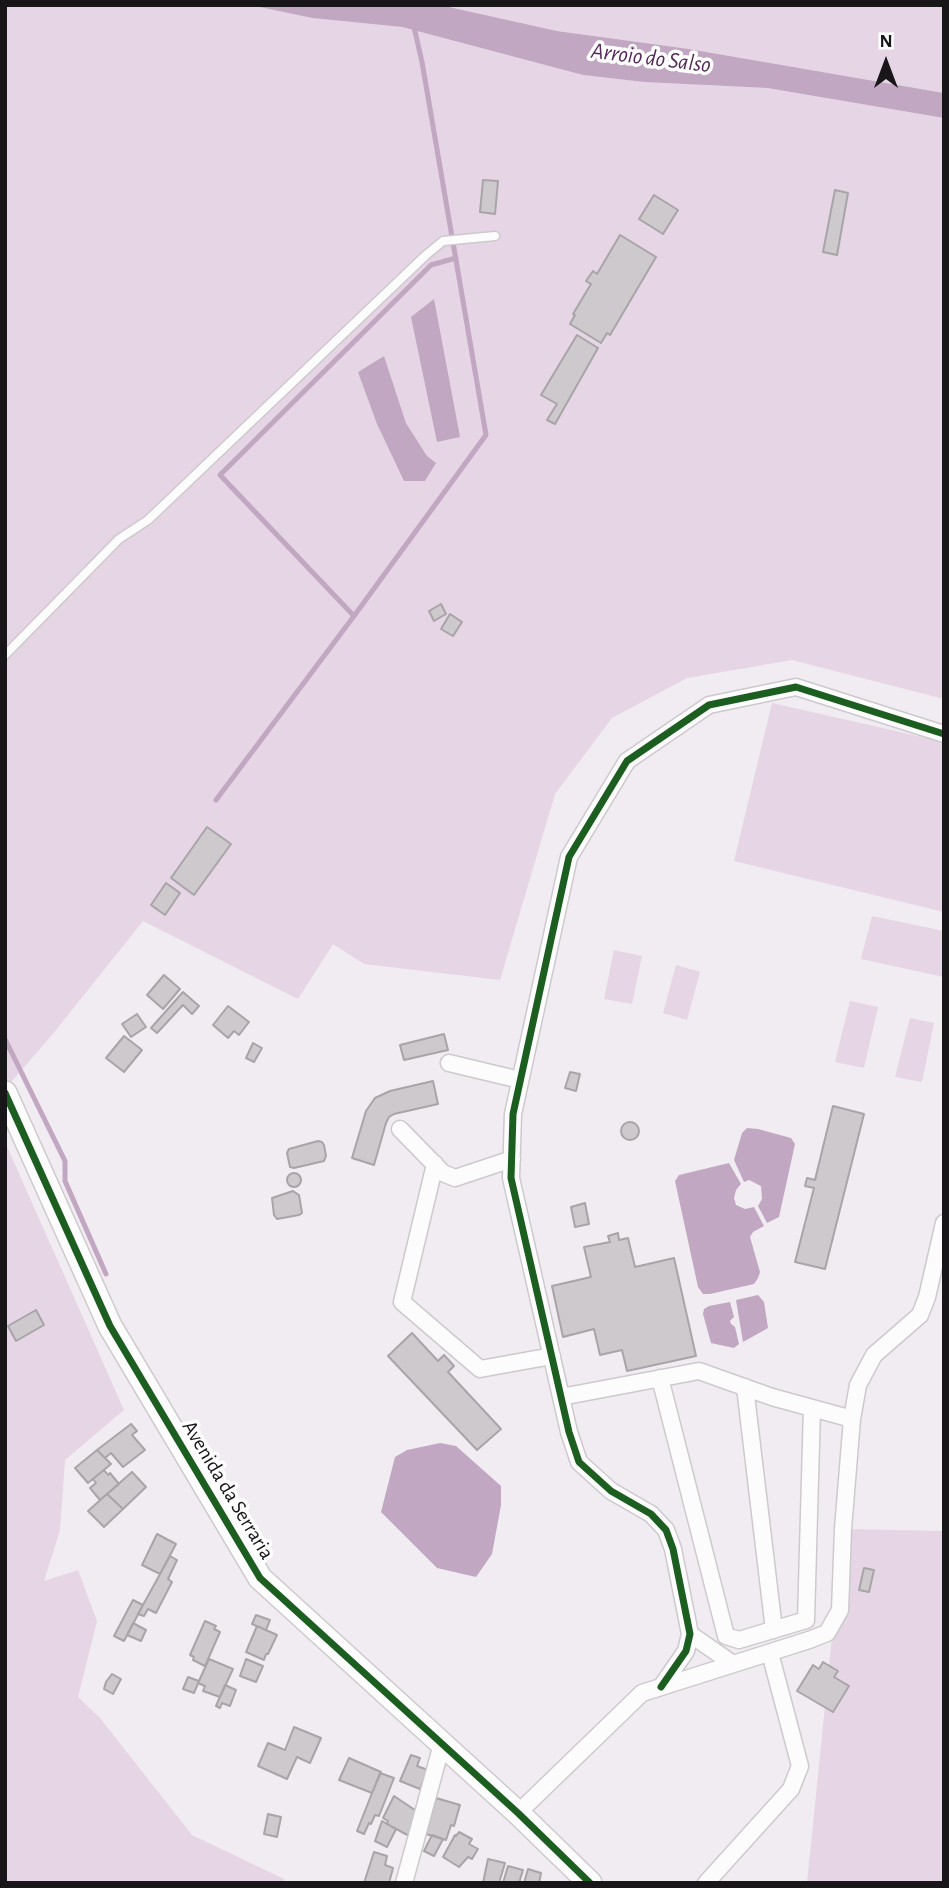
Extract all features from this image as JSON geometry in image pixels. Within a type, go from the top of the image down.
[{"type":"main road","name":"Avenida da Serraria","points":[[5,1093],[110,1326],[260,1578],[518,1813],[590,1883]]},
{"type":"street","points":[[661,1687],[686,1651],[690,1634],[674,1549],[666,1530],[651,1514],[611,1491],[579,1462],[569,1432],[511,1178],[513,1114],[569,857],[628,761],[709,705],[796,687],[944,734]]},
{"type":"street","points":[[449,1063],[520,1080]]},
{"type":"street","points":[[400,1129],[443,1173],[455,1178],[512,1159]]},
{"type":"street","points":[[435,1164],[402,1302],[480,1369],[552,1356]]},
{"type":"street","points":[[518,1813],[642,1693],[827,1633],[840,1611],[852,1419],[858,1385],[874,1356],[920,1315],[928,1297],[944,1223]]},
{"type":"street","points":[[561,1397],[699,1371],[852,1419]]},
{"type":"street","points":[[660,1378],[726,1636],[738,1640],[806,1620],[812,1408]]},
{"type":"street","points":[[745,1387],[774,1630]]},
{"type":"street","points":[[690,1634],[733,1664]]},
{"type":"street","points":[[706,1883],[791,1789],[800,1766],[770,1653]]},
{"type":"street","points":[[404,1883],[442,1744]]},
{"type":"lane","points":[[5,655],[119,539],[148,520],[426,255],[443,241],[495,236]]},
{"type":"shaded area","points":[[5,5],[250,5],[312,18],[402,27],[583,75],[644,82],[767,88],[944,118],[944,699],[792,660],[687,678],[612,718],[555,794],[500,980],[364,964],[333,944],[298,999],[143,921],[5,1089]],"holes":[[[384,356],[406,423],[427,456],[358,372]]]},
{"type":"shaded area","points":[[440,5],[944,5],[944,93],[689,49],[557,31]]},
{"type":"shaded area","points":[[772,703],[944,742],[944,912],[734,861]]},
{"type":"shaded area","points":[[872,916],[944,931],[944,977],[861,959]]},
{"type":"shaded area","points":[[614,950],[642,956],[632,1004],[604,999]]},
{"type":"shaded area","points":[[676,965],[700,972],[687,1020],[663,1013]]},
{"type":"shaded area","points":[[850,1001],[878,1007],[864,1068],[835,1062]]},
{"type":"shaded area","points":[[910,1018],[934,1023],[922,1082],[895,1077]]},
{"type":"shaded area","points":[[5,1142],[124,1410],[65,1460],[60,1530],[44,1581],[78,1570],[97,1621],[78,1697],[100,1718],[192,1835],[284,1879],[282,1883],[5,1883]]},
{"type":"shaded area","points":[[843,1529],[944,1531],[944,1883],[807,1883]]},
{"type":"water","name":"Arroio do Salso","points":[[250,5],[440,5],[557,31],[689,49],[944,93],[944,118],[767,88],[644,82],[583,75],[402,27],[312,18]]},
{"type":"water","points":[[434,299],[460,437],[437,442],[411,317]]},
{"type":"water","points":[[384,356],[406,423],[427,456],[436,463],[425,481],[404,481],[377,424],[358,372]]},
{"type":"water","points":[[747,1128],[791,1138],[795,1144],[779,1217],[767,1223],[758,1206],[762,1199],[761,1186],[749,1180],[744,1182],[734,1160],[742,1133]]},
{"type":"water","points":[[729,1163],[741,1184],[734,1198],[736,1205],[745,1209],[754,1207],[764,1226],[750,1237],[760,1272],[754,1284],[703,1294],[698,1287],[675,1181],[679,1175]]},
{"type":"water","points":[[758,1295],[764,1302],[768,1328],[743,1342],[736,1300]]},
{"type":"water","points":[[730,1302],[734,1317],[730,1321],[735,1327],[739,1344],[734,1348],[711,1343],[703,1314],[704,1309],[709,1306]]},
{"type":"water","points":[[440,1443],[456,1446],[501,1486],[501,1505],[492,1554],[476,1577],[437,1568],[381,1512],[395,1457],[407,1450]]},
{"type":"building","points":[[483,180],[498,181],[495,214],[480,212]]},
{"type":"building","points":[[835,190],[848,193],[837,255],[823,252]]},
{"type":"building","points":[[654,195],[678,210],[663,234],[639,219]]},
{"type":"building","points":[[620,235],[656,257],[610,335],[607,333],[601,343],[570,324],[591,284],[586,281],[593,271],[597,274]]},
{"type":"building","points":[[577,335],[598,348],[555,424],[547,420],[557,404],[541,395]]},
{"type":"building","points":[[441,604],[446,614],[434,621],[429,611]]},
{"type":"building","points":[[450,614],[462,622],[453,636],[441,629]]},
{"type":"building","points":[[207,827],[231,844],[194,895],[171,878]]},
{"type":"building","points":[[166,883],[180,893],[165,915],[151,905]]},
{"type":"building","points":[[164,975],[180,989],[163,1009],[147,995]]},
{"type":"building","points":[[183,992],[199,1006],[192,1014],[183,1005],[157,1033],[151,1028]]},
{"type":"building","points":[[228,1006],[249,1022],[239,1035],[234,1031],[228,1038],[213,1025]]},
{"type":"building","points":[[137,1014],[146,1027],[131,1037],[122,1024]]},
{"type":"building","points":[[444,1034],[448,1050],[404,1060],[400,1045]]},
{"type":"building","points":[[124,1036],[142,1050],[124,1072],[106,1058]]},
{"type":"building","points":[[253,1043],[262,1048],[254,1062],[246,1058]]},
{"type":"building","points":[[570,1072],[580,1074],[576,1091],[565,1088]]},
{"type":"building","points":[[433,1081],[438,1104],[389,1117],[374,1165],[352,1158],[366,1111],[375,1098],[390,1091]]},
{"type":"building","points":[[833,1106],[864,1114],[825,1269],[795,1262],[814,1188],[805,1186],[807,1178],[815,1180]]},
{"type":"building","points":[[630,1122],[636,1125],[639,1131],[636,1137],[630,1140],[624,1137],[621,1131],[624,1125]]},
{"type":"building","points":[[318,1141],[324,1145],[324,1161],[290,1167],[287,1153],[289,1149]]},
{"type":"building","points":[[291,1173],[297,1173],[301,1180],[297,1187],[291,1187],[287,1183],[287,1177]]},
{"type":"building","points":[[293,1191],[299,1195],[302,1213],[277,1219],[272,1198]]},
{"type":"building","points":[[585,1203],[589,1224],[575,1227],[571,1207]]},
{"type":"building","points":[[618,1233],[619,1240],[628,1238],[635,1267],[674,1258],[696,1356],[627,1371],[622,1350],[600,1355],[594,1329],[563,1337],[552,1286],[591,1277],[584,1247],[610,1242],[608,1236]]},
{"type":"building","points":[[36,1310],[44,1325],[16,1341],[8,1326]]},
{"type":"building","points":[[412,1333],[438,1361],[444,1355],[454,1366],[448,1372],[501,1429],[477,1450],[388,1356]]},
{"type":"building","points":[[131,1424],[137,1431],[132,1435],[145,1450],[123,1467],[111,1453],[105,1458],[97,1450]]},
{"type":"building","points":[[97,1450],[111,1464],[88,1483],[75,1468]]},
{"type":"building","points":[[104,1470],[119,1484],[100,1500],[90,1488],[96,1483],[93,1479]]},
{"type":"building","points":[[132,1472],[146,1487],[123,1509],[107,1494]]},
{"type":"building","points":[[107,1494],[123,1509],[104,1527],[88,1511]]},
{"type":"building","points":[[157,1534],[176,1544],[160,1574],[142,1565]]},
{"type":"building","points":[[170,1556],[177,1560],[168,1579],[172,1582],[156,1613],[148,1609],[144,1616],[138,1614]]},
{"type":"building","points":[[864,1568],[874,1570],[869,1592],[859,1590]]},
{"type":"building","points":[[133,1600],[143,1605],[124,1641],[114,1636]]},
{"type":"building","points":[[256,1615],[270,1620],[266,1630],[252,1624]]},
{"type":"building","points":[[205,1621],[216,1626],[214,1629],[220,1632],[205,1666],[193,1660],[194,1657],[190,1655]]},
{"type":"building","points":[[133,1623],[146,1630],[141,1641],[127,1635]]},
{"type":"building","points":[[257,1626],[277,1635],[264,1660],[246,1652]]},
{"type":"building","points":[[209,1659],[233,1669],[220,1697],[203,1691],[205,1686],[198,1683]]},
{"type":"building","points":[[246,1659],[263,1666],[256,1682],[240,1676]]},
{"type":"building","points":[[823,1662],[838,1671],[834,1677],[849,1686],[833,1712],[797,1691],[813,1665],[819,1669]]},
{"type":"building","points":[[112,1674],[121,1679],[113,1694],[104,1689]]},
{"type":"building","points":[[188,1677],[199,1681],[194,1693],[183,1689]]},
{"type":"building","points":[[225,1685],[236,1690],[230,1706],[222,1703],[220,1708],[216,1706]]},
{"type":"building","points":[[294,1727],[321,1738],[310,1763],[297,1757],[287,1779],[258,1766],[268,1743],[285,1750]]},
{"type":"building","points":[[411,1755],[420,1758],[417,1766],[428,1770],[420,1789],[400,1781]]},
{"type":"building","points":[[349,1758],[381,1772],[372,1793],[339,1780]]},
{"type":"building","points":[[380,1773],[394,1778],[379,1816],[375,1815],[364,1834],[357,1831]]},
{"type":"building","points":[[394,1796],[421,1814],[413,1838],[387,1824],[388,1821],[383,1818]]},
{"type":"building","points":[[436,1798],[460,1805],[454,1826],[451,1825],[446,1840],[426,1834]]},
{"type":"building","points":[[268,1814],[281,1817],[277,1837],[264,1834]]},
{"type":"building","points":[[382,1821],[396,1829],[387,1847],[375,1841]]},
{"type":"building","points":[[459,1832],[472,1839],[469,1844],[478,1849],[472,1859],[468,1857],[459,1867],[443,1857]]},
{"type":"building","points":[[432,1835],[443,1839],[434,1856],[424,1851]]},
{"type":"building","points":[[374,1852],[387,1856],[385,1865],[393,1868],[389,1883],[364,1883]]},
{"type":"building","points":[[488,1859],[505,1863],[499,1883],[483,1883]]},
{"type":"building","points":[[508,1866],[523,1870],[519,1883],[503,1883]]},
{"type":"building","points":[[528,1869],[541,1873],[539,1883],[524,1883]]},
{"type":"waterway","points":[[216,800],[486,435],[414,27]]},
{"type":"waterway","points":[[354,616],[220,475],[431,265],[456,258]]},
{"type":"waterway","points":[[5,1039],[65,1161],[65,1181],[106,1274]]},
{"type":"cycle path","points":[[661,1687],[686,1651],[690,1634],[673,1549],[666,1530],[651,1514],[611,1491],[579,1462],[569,1432],[511,1178],[513,1114],[569,857],[627,761],[709,705],[796,687],[944,734]]},
{"type":"cycle path","points":[[5,1093],[110,1326],[260,1578],[518,1813],[590,1883]]}]
